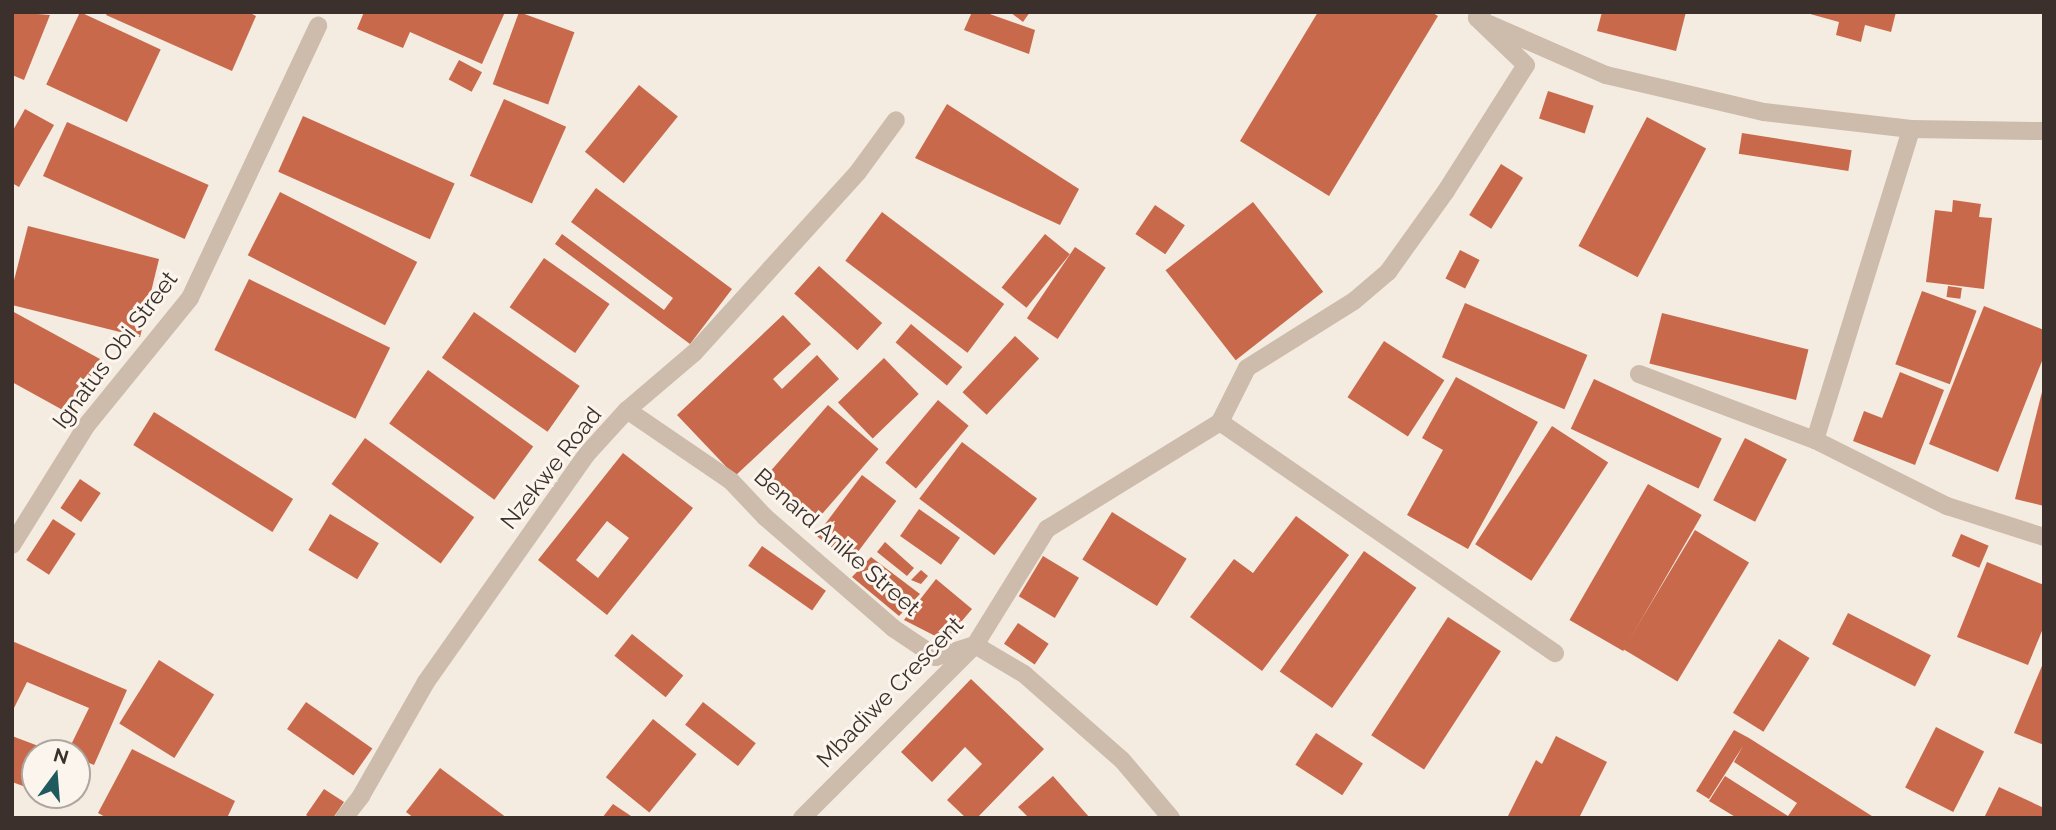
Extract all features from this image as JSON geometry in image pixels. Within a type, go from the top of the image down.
[{"type":"street","points":[[1476,14],[1526,65],[1446,191],[1388,272],[1354,300],[1247,368],[1220,422],[1555,653]]},
{"type":"street","points":[[1476,14],[1606,75],[1764,112],[1911,129],[2044,131]]},
{"type":"street","name":"Ignatus Obi Street","points":[[12,545],[86,426],[190,298],[318,26]]},
{"type":"street","name":"Nzekwe Road","points":[[344,818],[361,796],[426,682],[490,587],[586,456],[627,410],[694,354],[858,172],[896,120]]},
{"type":"street","points":[[1815,440],[1911,129]]},
{"type":"street","points":[[1639,374],[1815,440],[1947,506],[2044,537]]},
{"type":"street","name":"Benard Anike Street","points":[[627,410],[731,481],[765,517],[893,628],[936,657],[975,645]]},
{"type":"street","name":"Mbadiwe Crescent","points":[[802,818],[975,645],[1047,529],[1220,422]]},
{"type":"street","points":[[975,645],[1034,682],[1122,760],[1171,818]]},
{"type":"building","points":[[12,12],[50,15],[24,80],[12,75]]},
{"type":"building","points":[[80,12],[161,50],[127,122],[46,85]]},
{"type":"building","points":[[108,12],[248,12],[256,16],[232,71],[106,15]]},
{"type":"building","points":[[364,12],[505,12],[482,64],[410,32],[403,48],[357,29]]},
{"type":"building","points":[[519,12],[574,32],[548,105],[493,84]]},
{"type":"building","points":[[972,12],[984,12],[1035,30],[1029,54],[964,30]]},
{"type":"building","points":[[1010,12],[1030,12],[1023,22]]},
{"type":"building","points":[[1318,12],[1431,12],[1438,16],[1329,196],[1240,141]]},
{"type":"building","points":[[1602,12],[1686,12],[1676,51],[1597,31]]},
{"type":"building","points":[[1803,12],[1896,12],[1891,32],[1865,25],[1861,42],[1836,35],[1839,22]]},
{"type":"building","points":[[459,60],[482,72],[472,92],[449,79]]},
{"type":"building","points":[[639,85],[678,116],[624,183],[585,152]]},
{"type":"building","points":[[1548,91],[1594,106],[1585,133],[1539,119]]},
{"type":"building","points":[[504,99],[566,127],[532,203],[470,176]]},
{"type":"building","points":[[947,104],[1079,189],[1060,225],[915,158]]},
{"type":"building","points":[[25,109],[54,125],[19,187],[12,183],[12,132]]},
{"type":"building","points":[[303,116],[455,184],[430,239],[278,172]]},
{"type":"building","points":[[1647,117],[1706,148],[1638,277],[1578,246]]},
{"type":"building","points":[[67,122],[209,185],[185,239],[43,176]]},
{"type":"building","points":[[1742,133],[1852,150],[1848,171],[1739,154]]},
{"type":"building","points":[[1501,164],[1523,178],[1491,229],[1469,215]]},
{"type":"building","points":[[596,188],[732,289],[690,344],[555,244],[562,234],[664,310],[673,298],[571,222]]},
{"type":"building","points":[[280,192],[417,262],[385,325],[248,255]]},
{"type":"building","points":[[1953,200],[1981,204],[1979,217],[1992,218],[1984,289],[1926,282],[1935,210],[1952,212]]},
{"type":"building","points":[[1253,202],[1323,292],[1236,360],[1166,270]]},
{"type":"building","points":[[1155,205],[1185,225],[1165,254],[1135,234]]},
{"type":"building","points":[[882,212],[1004,304],[967,353],[845,261]]},
{"type":"building","points":[[28,226],[159,259],[140,337],[12,305],[12,288]]},
{"type":"building","points":[[1045,234],[1070,254],[1026,308],[1002,288]]},
{"type":"building","points":[[1075,247],[1106,268],[1058,339],[1027,318]]},
{"type":"building","points":[[1460,250],[1480,260],[1465,288],[1445,279]]},
{"type":"building","points":[[544,258],[610,304],[575,353],[510,307]]},
{"type":"building","points":[[819,266],[882,323],[857,350],[794,293]]},
{"type":"building","points":[[249,279],[390,348],[355,419],[214,350]]},
{"type":"building","points":[[1948,286],[1962,288],[1960,299],[1946,297]]},
{"type":"building","points":[[1922,291],[1977,311],[1950,384],[1895,364]]},
{"type":"building","points":[[1465,303],[1587,355],[1564,409],[1442,357]]},
{"type":"building","points":[[1984,306],[2044,330],[2044,356],[1998,472],[1929,444]]},
{"type":"building","points":[[12,311],[100,359],[70,414],[12,382]]},
{"type":"building","points":[[474,312],[580,386],[548,432],[442,358]]},
{"type":"building","points":[[1662,313],[1809,350],[1796,400],[1649,363]]},
{"type":"building","points":[[783,315],[811,344],[773,379],[782,389],[817,355],[839,379],[735,476],[677,415]]},
{"type":"building","points":[[911,324],[962,367],[947,385],[896,342]]},
{"type":"building","points":[[1015,336],[1039,359],[987,415],[962,392]]},
{"type":"building","points":[[1384,341],[1444,380],[1408,436],[1348,397]]},
{"type":"building","points":[[884,358],[919,394],[873,438],[838,402]]},
{"type":"building","points":[[428,370],[533,446],[494,500],[389,423]]},
{"type":"building","points":[[1900,372],[1944,390],[1915,465],[1853,441],[1864,411],[1882,418]]},
{"type":"building","points":[[1456,377],[1538,422],[1468,549],[1407,515],[1443,450],[1422,438]]},
{"type":"building","points":[[1594,379],[1722,439],[1699,488],[1571,429]]},
{"type":"building","points":[[2044,384],[2044,506],[2015,499]]},
{"type":"building","points":[[938,400],[969,426],[916,489],[885,463]]},
{"type":"building","points":[[828,405],[879,449],[815,522],[764,478]]},
{"type":"building","points":[[154,412],[293,499],[272,532],[133,445]]},
{"type":"building","points":[[1552,426],[1608,462],[1531,581],[1475,544]]},
{"type":"building","points":[[365,438],[474,517],[441,563],[331,484]]},
{"type":"building","points":[[1745,438],[1787,459],[1755,522],[1713,500]]},
{"type":"building","points":[[962,442],[1037,499],[994,555],[919,499]]},
{"type":"building","points":[[623,453],[693,508],[607,615],[538,560]],"holes":[[[607,521],[629,538],[598,578],[576,560]]]},
{"type":"building","points":[[862,475],[896,501],[851,562],[816,536]]},
{"type":"building","points":[[80,479],[101,493],[81,522],[60,508]]},
{"type":"building","points":[[1648,484],[1702,515],[1623,651],[1570,620]]},
{"type":"building","points":[[919,509],[960,538],[941,565],[900,536]]},
{"type":"building","points":[[1112,512],[1187,559],[1157,606],[1082,559]]},
{"type":"building","points":[[330,514],[379,543],[357,579],[308,550]]},
{"type":"building","points":[[1296,516],[1349,555],[1262,671],[1190,617],[1234,559],[1253,573]]},
{"type":"building","points":[[53,519],[76,534],[49,575],[26,560]]},
{"type":"building","points":[[1695,530],[1749,562],[1677,682],[1623,649]]},
{"type":"building","points":[[1961,534],[1989,546],[1979,568],[1952,556]]},
{"type":"building","points":[[885,542],[914,568],[907,576],[877,552]]},
{"type":"building","points":[[762,546],[826,591],[812,610],[748,566]]},
{"type":"building","points":[[1364,551],[1416,588],[1332,708],[1280,671]]},
{"type":"building","points":[[1043,556],[1079,578],[1055,618],[1019,596]]},
{"type":"building","points":[[871,557],[920,594],[899,616],[852,577]]},
{"type":"building","points":[[1987,562],[2044,585],[2044,626],[2028,665],[1957,637]]},
{"type":"building","points":[[921,570],[928,576],[921,584],[911,580]]},
{"type":"building","points":[[936,579],[972,609],[945,641],[904,620]]},
{"type":"building","points":[[1848,613],[1931,655],[1915,686],[1832,644]]},
{"type":"building","points":[[1448,617],[1501,651],[1424,770],[1371,735]]},
{"type":"building","points":[[1018,623],[1049,644],[1035,664],[1004,644]]},
{"type":"building","points":[[632,634],[683,676],[666,697],[614,656]]},
{"type":"building","points":[[1779,639],[1810,658],[1763,732],[1733,713]]},
{"type":"building","points":[[12,641],[127,690],[94,765],[91,764],[91,739],[74,739],[89,708],[27,682],[12,712]]},
{"type":"building","points":[[159,660],[214,694],[174,758],[119,724]]},
{"type":"building","points":[[2044,661],[2044,745],[2014,733]]},
{"type":"building","points":[[971,679],[1044,749],[977,818],[966,818],[947,800],[982,764],[965,747],[932,782],[901,752]]},
{"type":"building","points":[[306,702],[372,748],[353,775],[287,729]]},
{"type":"building","points":[[703,702],[756,743],[738,766],[685,725]]},
{"type":"building","points":[[653,719],[697,754],[649,813],[606,777]]},
{"type":"building","points":[[1936,727],[1984,752],[1953,812],[1905,788]]},
{"type":"building","points":[[1734,730],[1875,818],[1737,818],[1709,801],[1725,776],[1788,816],[1797,803],[1734,762],[1743,746],[1709,799],[1696,791]]},
{"type":"building","points":[[1316,733],[1363,763],[1342,795],[1295,765]]},
{"type":"building","points":[[12,736],[21,739],[21,785],[12,782]]},
{"type":"building","points":[[1556,736],[1607,762],[1579,818],[1507,818],[1536,760],[1542,764]]},
{"type":"building","points":[[132,749],[235,801],[227,818],[107,818],[98,813]]},
{"type":"building","points":[[440,768],[507,818],[414,818],[406,812]]},
{"type":"building","points":[[1053,776],[1090,818],[1029,818],[1018,807]]},
{"type":"building","points":[[1999,787],[2044,808],[2044,818],[1984,818]]},
{"type":"building","points":[[324,789],[344,802],[333,818],[310,818],[306,815]]},
{"type":"building","points":[[613,804],[634,818],[602,818]]}]
